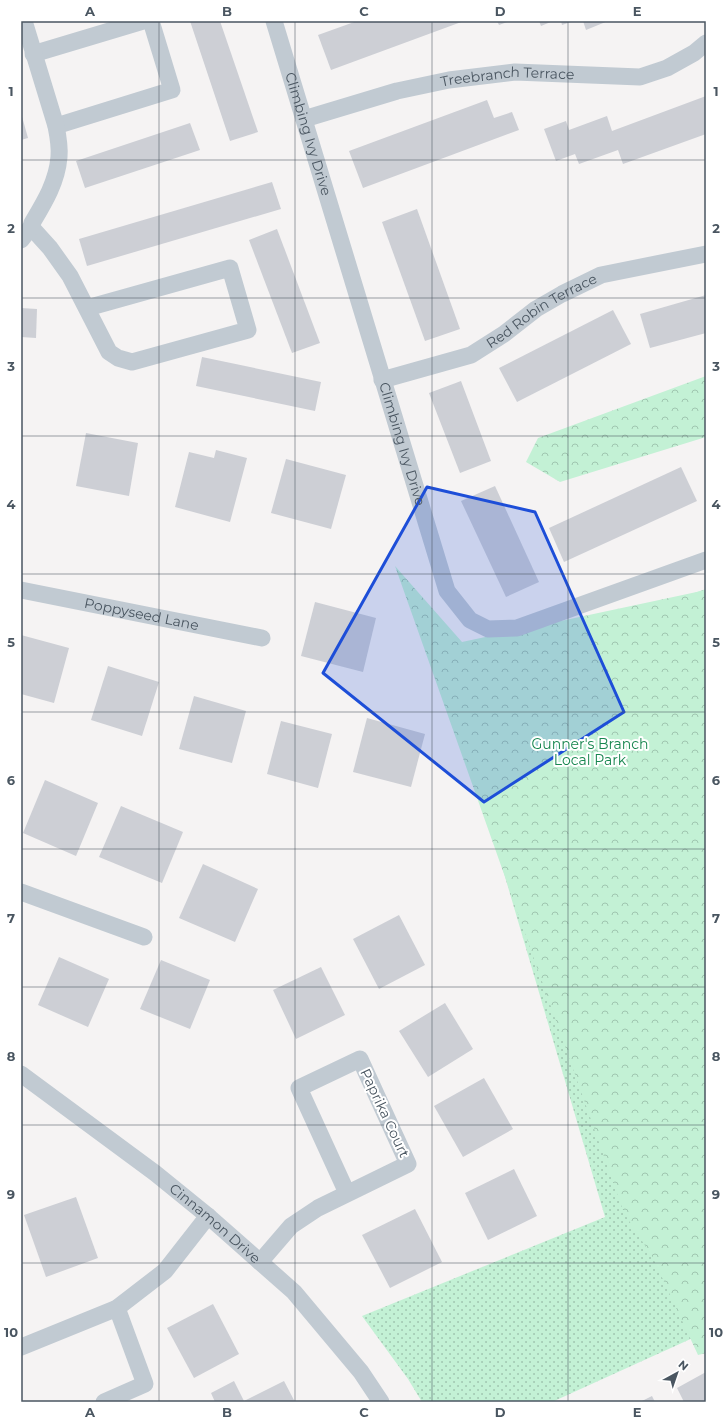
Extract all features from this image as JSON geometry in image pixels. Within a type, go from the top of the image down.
[{"type":"street","points":[[24,21],[56,126],[59,142],[59,157],[46,200],[26,233],[50,248],[62,264],[70,276],[109,352],[118,358],[132,362],[248,330],[230,268],[87,308]]},
{"type":"street","points":[[33,54],[143,21]]},
{"type":"street","points":[[56,126],[172,90],[151,21]]},
{"type":"street","name":"Climbing Ivy Drive","points":[[274,21],[447,591],[470,620],[488,629],[517,628],[706,560]]},
{"type":"street","name":"Treebranch Terrace","points":[[304,119],[397,91],[457,79],[515,72],[640,77],[667,68],[694,53],[706,43]]},
{"type":"street","name":"Red Robin Terrace","points":[[382,380],[470,355],[504,334],[536,309],[562,294],[601,276],[706,254]]},
{"type":"street","name":"Poppyseed Lane","points":[[21,590],[262,638]]},
{"type":"street","points":[[21,892],[144,937]]},
{"type":"street","name":"Paprika Court","points":[[260,1262],[292,1226],[318,1208],[408,1164],[360,1059],[298,1088],[347,1193]]},
{"type":"street","name":"Cinnamon Drive","points":[[21,1074],[208,1216],[294,1292],[361,1372],[381,1402]]},
{"type":"street","points":[[21,1347],[117,1308],[164,1271],[208,1216]]},
{"type":"street","points":[[104,1402],[146,1384],[117,1308]]},
{"type":"highlighted area","points":[[427,487],[535,512],[624,712],[484,802],[323,673]]},
{"type":"green space","points":[[706,376],[706,437],[560,482],[526,462],[538,438]]},
{"type":"green space","name":"Gunner's Branch Local Park","points":[[395,566],[462,642],[706,590],[706,1353],[698,1355],[653,1258],[624,1213]]},
{"type":"green space","name":"Gunner's Branch Local Park","points":[[706,589],[706,1332],[552,1402],[422,1402],[408,1379],[362,1316],[605,1217],[446,676]]},
{"type":"building","points":[[190,21],[220,21],[258,132],[230,141]]},
{"type":"building","points":[[357,21],[464,21],[331,70],[318,35]]},
{"type":"building","points":[[497,21],[510,21],[499,25]]},
{"type":"building","points":[[539,21],[553,21],[541,26]]},
{"type":"building","points":[[561,21],[574,21],[562,25]]},
{"type":"building","points":[[583,21],[608,21],[586,30]]},
{"type":"building","points":[[706,96],[706,134],[623,164],[618,150],[579,164],[575,154],[556,161],[544,129],[566,121],[569,130],[607,116],[612,131]]},
{"type":"building","points":[[487,100],[494,118],[512,112],[519,130],[363,188],[349,151]]},
{"type":"building","points":[[21,113],[28,138],[21,140]]},
{"type":"building","points":[[190,123],[200,150],[85,188],[76,161]]},
{"type":"building","points":[[272,182],[281,209],[87,266],[79,239]]},
{"type":"building","points":[[417,209],[460,329],[425,341],[382,222]]},
{"type":"building","points":[[277,229],[320,343],[292,353],[249,240]]},
{"type":"building","points":[[706,295],[706,333],[650,348],[640,314]]},
{"type":"building","points":[[21,308],[37,309],[36,338],[21,337]]},
{"type":"building","points":[[613,310],[631,344],[517,402],[499,368]]},
{"type":"building","points":[[202,357],[321,382],[315,411],[196,386]]},
{"type":"building","points":[[461,381],[491,461],[460,473],[429,393]]},
{"type":"building","points":[[86,433],[138,443],[129,496],[76,486]]},
{"type":"building","points":[[216,450],[247,458],[230,522],[175,507],[189,452],[214,458]]},
{"type":"building","points":[[286,459],[346,475],[331,529],[271,513]]},
{"type":"building","points":[[681,467],[697,501],[564,562],[549,528]]},
{"type":"building","points":[[495,486],[539,582],[506,597],[461,501]]},
{"type":"building","points":[[315,602],[376,618],[363,672],[301,656]]},
{"type":"building","points":[[21,635],[69,648],[54,703],[21,694]]},
{"type":"building","points":[[108,666],[159,682],[142,736],[91,720]]},
{"type":"building","points":[[194,696],[246,711],[232,763],[179,749]]},
{"type":"building","points":[[367,718],[425,734],[411,787],[353,772]]},
{"type":"building","points":[[281,721],[332,734],[318,788],[267,774]]},
{"type":"building","points":[[45,780],[98,803],[76,856],[23,833]]},
{"type":"building","points":[[121,806],[183,832],[162,883],[99,857]]},
{"type":"building","points":[[203,864],[258,889],[235,942],[179,918]]},
{"type":"building","points":[[399,915],[425,965],[379,989],[353,939]]},
{"type":"building","points":[[59,957],[109,979],[88,1027],[38,1005]]},
{"type":"building","points":[[161,960],[210,980],[190,1029],[140,1009]]},
{"type":"building","points":[[321,967],[345,1015],[296,1039],[273,990]]},
{"type":"building","points":[[445,1003],[473,1049],[428,1077],[399,1031]]},
{"type":"building","points":[[484,1078],[513,1129],[463,1157],[434,1106]]},
{"type":"building","points":[[514,1169],[537,1216],[488,1240],[465,1193]]},
{"type":"building","points":[[76,1197],[98,1258],[46,1277],[24,1215]]},
{"type":"building","points":[[415,1209],[442,1262],[390,1288],[362,1235]]},
{"type":"building","points":[[213,1304],[239,1354],[194,1378],[167,1328]]},
{"type":"building","points":[[706,1372],[706,1402],[684,1402],[677,1388]]},
{"type":"building","points":[[234,1381],[244,1401],[284,1381],[295,1402],[215,1402],[211,1393]]},
{"type":"building","points":[[652,1396],[655,1402],[640,1402]]}]
